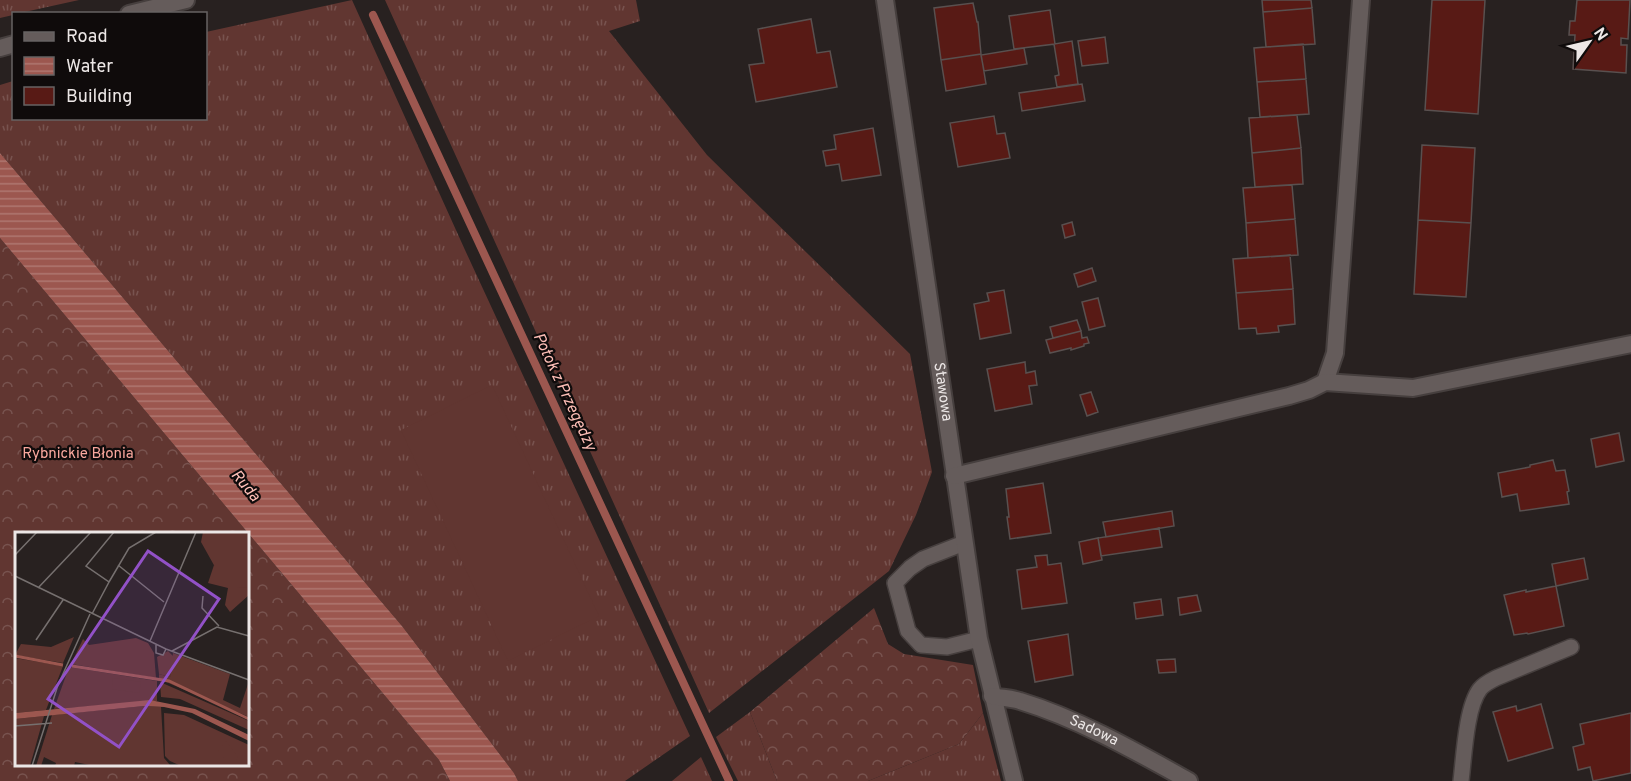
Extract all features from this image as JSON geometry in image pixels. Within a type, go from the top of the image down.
[{"type":"street","points":[[137,12],[186,0]]},
{"type":"street","name":"Stawowa","points":[[885,0],[979,639],[1014,781]]},
{"type":"street","points":[[1325,382],[1335,353],[1361,0]]},
{"type":"street","points":[[954,476],[1288,396],[1309,390],[1325,382],[1413,388],[1631,344]]},
{"type":"street","name":"Sadowa","points":[[992,696],[1018,700],[1074,722],[1189,781]]},
{"type":"lane","points":[[964,543],[923,559],[895,583],[908,631],[921,645],[947,647],[979,639]]},
{"type":"lane","points":[[1461,781],[1471,708],[1479,690],[1496,678],[1571,647]]},
{"type":"green space","points":[[0,0],[79,0],[23,12],[12,12],[12,15],[0,18]]},
{"type":"green space","points":[[352,0],[690,736],[625,781],[518,781],[402,626],[0,153],[0,85],[12,81],[12,120],[207,120],[207,32]]},
{"type":"green space","points":[[385,0],[636,0],[640,21],[609,31],[707,155],[910,354],[932,472],[916,515],[889,571],[709,713]]},
{"type":"green space","name":"Rybnickie Błonia","points":[[0,238],[247,532],[15,532],[15,766],[249,766],[249,534],[439,760],[450,781],[0,781]]},
{"type":"green space","points":[[492,385],[599,616],[508,661],[401,430]]},
{"type":"green space","points":[[874,608],[888,644],[904,654],[973,665],[983,713],[959,744],[868,781],[777,781],[750,712]]},
{"type":"green space","points":[[750,712],[777,781],[738,781],[716,737]]},
{"type":"green space","points":[[983,713],[1001,781],[868,781],[959,744]]},
{"type":"green space","points":[[701,757],[712,781],[672,781]]},
{"type":"water","name":"Ruda","points":[[0,153],[402,626],[518,781],[450,781],[439,760],[0,238]]},
{"type":"building","points":[[1262,0],[1311,0],[1312,8],[1263,12]]},
{"type":"building","points":[[1432,0],[1485,0],[1478,114],[1425,110]]},
{"type":"building","points":[[1577,0],[1630,0],[1628,39],[1621,38],[1621,45],[1627,45],[1626,73],[1573,69],[1575,35],[1569,35],[1570,21],[1575,21]]},
{"type":"building","points":[[973,3],[978,22],[981,54],[941,60],[934,8]]},
{"type":"building","points":[[1312,8],[1315,44],[1266,47],[1263,12]]},
{"type":"building","points":[[1050,10],[1055,44],[1014,49],[1009,16]]},
{"type":"building","points":[[811,19],[817,53],[830,51],[837,87],[756,102],[749,65],[764,63],[758,29]]},
{"type":"building","points":[[1105,37],[1108,63],[1082,66],[1078,41]]},
{"type":"building","points":[[1072,41],[1078,84],[1057,87],[1055,76],[1059,75],[1054,44]]},
{"type":"building","points":[[1303,44],[1306,79],[1257,82],[1254,48]]},
{"type":"building","points":[[1024,48],[1027,64],[984,71],[981,55]]},
{"type":"building","points":[[981,54],[986,84],[946,91],[941,60]]},
{"type":"building","points":[[1306,79],[1309,114],[1260,117],[1257,82]]},
{"type":"building","points":[[1082,84],[1085,101],[1022,111],[1019,93]]},
{"type":"building","points":[[1297,115],[1301,148],[1252,153],[1249,118]]},
{"type":"building","points":[[994,116],[997,134],[1005,133],[1010,158],[958,167],[950,123]]},
{"type":"building","points":[[873,128],[881,175],[842,181],[839,164],[826,166],[823,151],[836,149],[834,135]]},
{"type":"building","points":[[1422,145],[1475,148],[1471,223],[1418,220]]},
{"type":"building","points":[[1301,148],[1303,184],[1255,187],[1252,153]]},
{"type":"building","points":[[1292,185],[1295,219],[1246,223],[1243,188]]},
{"type":"building","points":[[1295,219],[1298,255],[1248,258],[1246,223]]},
{"type":"building","points":[[1418,220],[1471,223],[1466,297],[1414,294]]},
{"type":"building","points":[[1072,222],[1075,235],[1065,238],[1062,225]]},
{"type":"building","points":[[1290,255],[1293,289],[1236,293],[1233,259]]},
{"type":"building","points":[[1092,268],[1096,281],[1078,287],[1074,274]]},
{"type":"building","points":[[1293,289],[1295,324],[1278,326],[1279,332],[1257,334],[1256,328],[1239,329],[1236,293]]},
{"type":"building","points":[[1004,290],[1011,333],[980,339],[974,304],[989,301],[987,293]]},
{"type":"building","points":[[1098,298],[1105,326],[1089,330],[1082,302]]},
{"type":"building","points":[[1077,320],[1081,331],[1053,338],[1050,327]]},
{"type":"building","points":[[1081,331],[1082,338],[1087,337],[1089,343],[1071,350],[1071,348],[1050,353],[1046,340]]},
{"type":"building","points":[[1025,362],[1026,373],[1035,371],[1037,385],[1029,386],[1032,404],[995,411],[987,369]]},
{"type":"building","points":[[1091,392],[1098,412],[1087,416],[1080,395]]},
{"type":"building","points":[[1619,433],[1624,461],[1596,467],[1591,439]]},
{"type":"building","points":[[1553,460],[1556,471],[1565,470],[1569,504],[1520,511],[1517,494],[1502,497],[1498,473]]},
{"type":"building","points":[[1043,483],[1051,533],[1010,539],[1006,489]]},
{"type":"building","points":[[1172,511],[1174,526],[1106,537],[1103,522]]},
{"type":"building","points":[[1159,528],[1162,547],[1101,556],[1098,538]]},
{"type":"building","points":[[1098,538],[1102,560],[1083,564],[1079,542]]},
{"type":"building","points":[[1047,555],[1048,565],[1061,563],[1067,603],[1022,609],[1017,570],[1037,567],[1035,556]]},
{"type":"building","points":[[1584,558],[1588,579],[1556,586],[1552,564]]},
{"type":"building","points":[[1556,586],[1564,626],[1514,635],[1504,595]]},
{"type":"building","points":[[1197,595],[1201,611],[1180,615],[1178,598]]},
{"type":"building","points":[[1161,599],[1163,615],[1136,619],[1134,603]]},
{"type":"building","points":[[1068,634],[1073,675],[1035,682],[1028,641]]},
{"type":"building","points":[[1175,659],[1176,672],[1159,673],[1157,660]]},
{"type":"building","points":[[1541,704],[1553,748],[1508,761],[1493,712],[1516,706],[1517,711]]},
{"type":"building","points":[[1631,713],[1631,773],[1593,781],[1590,767],[1578,770],[1573,747],[1584,744],[1580,724]]},
{"type":"waterway","name":"Potok z Przegędzy","points":[[373,15],[729,781]]}]
